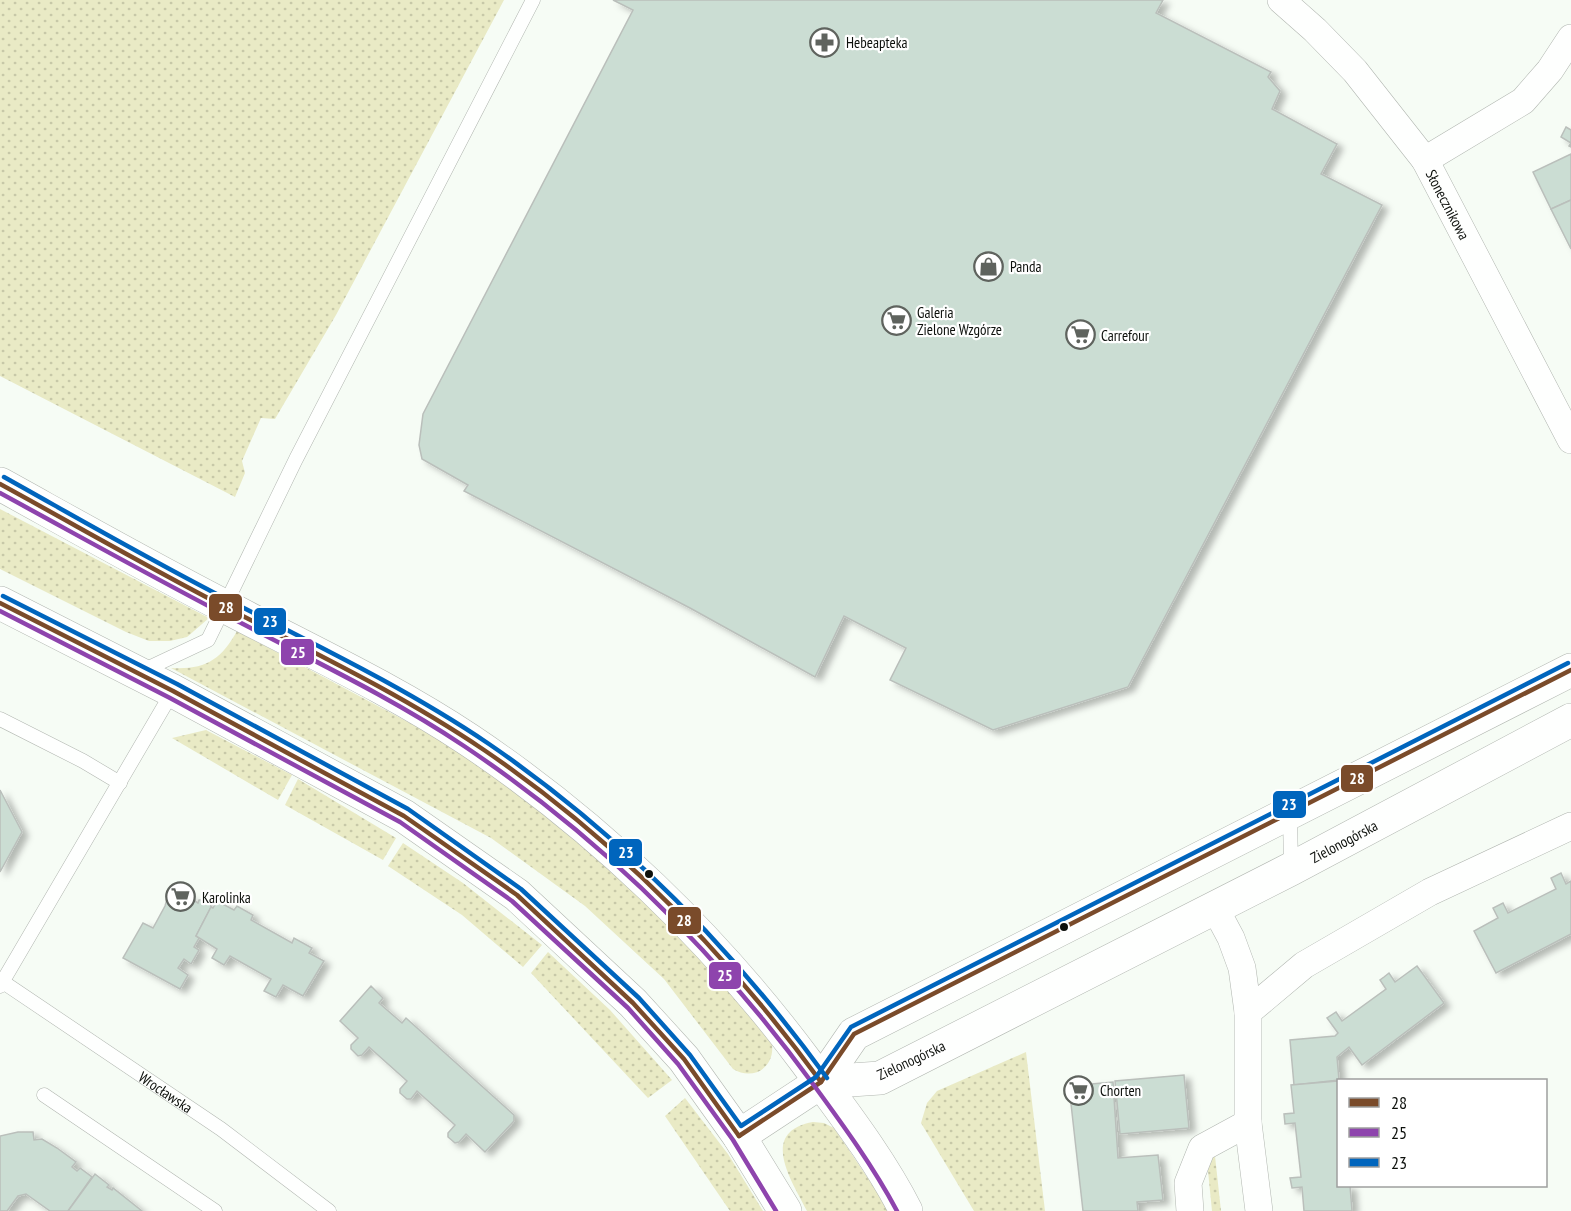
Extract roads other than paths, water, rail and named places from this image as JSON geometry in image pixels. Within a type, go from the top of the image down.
[{"type":"main road","points":[[0,484],[424,711],[517,773],[564,810],[642,878],[702,936],[770,1014],[889,1178],[906,1211]]},
{"type":"main road","points":[[0,603],[173,691],[404,816],[518,895],[633,1003],[684,1059],[740,1136],[785,1211]]},
{"type":"main road","points":[[740,1136],[821,1083],[854,1034],[1571,670]]},
{"type":"main road","name":"Zielonogórska","points":[[821,1083],[880,1078],[1291,869],[1571,720]]},
{"type":"street","name":"Słonecznikowa","points":[[1281,0],[1315,30],[1355,71],[1425,160],[1571,440]]},
{"type":"street","points":[[1425,160],[1523,101],[1550,70],[1571,38]]},
{"type":"street","points":[[1248,1012],[1304,965],[1430,892],[1571,826]]},
{"type":"street","points":[[1215,908],[1231,938],[1242,968],[1248,1012],[1248,1123],[1258,1211]]},
{"type":"street","points":[[1190,1211],[1188,1183],[1202,1148],[1248,1123]]},
{"type":"lane","points":[[138,673],[207,640],[296,459],[533,0]]},
{"type":"lane","points":[[1,983],[173,691]]},
{"type":"lane","points":[[0,719],[83,761],[120,783]]},
{"type":"lane","points":[[1290,814],[1291,869]]},
{"type":"lane","name":"Wrocławska","points":[[1,983],[221,1129],[329,1211]]},
{"type":"lane","points":[[44,1095],[214,1211]]},
{"type":"place","name":"Hebeapteka","points":[[825,42]]},
{"type":"place","name":"Panda","points":[[989,266]]},
{"type":"place","name":"Galeria Zielone Wzgórze","points":[[896,321]]},
{"type":"place","name":"Carrefour","points":[[1080,335]]},
{"type":"place","name":"Karolinka","points":[[181,897]]},
{"type":"place","name":"Chorten","points":[[1079,1090]]}]
